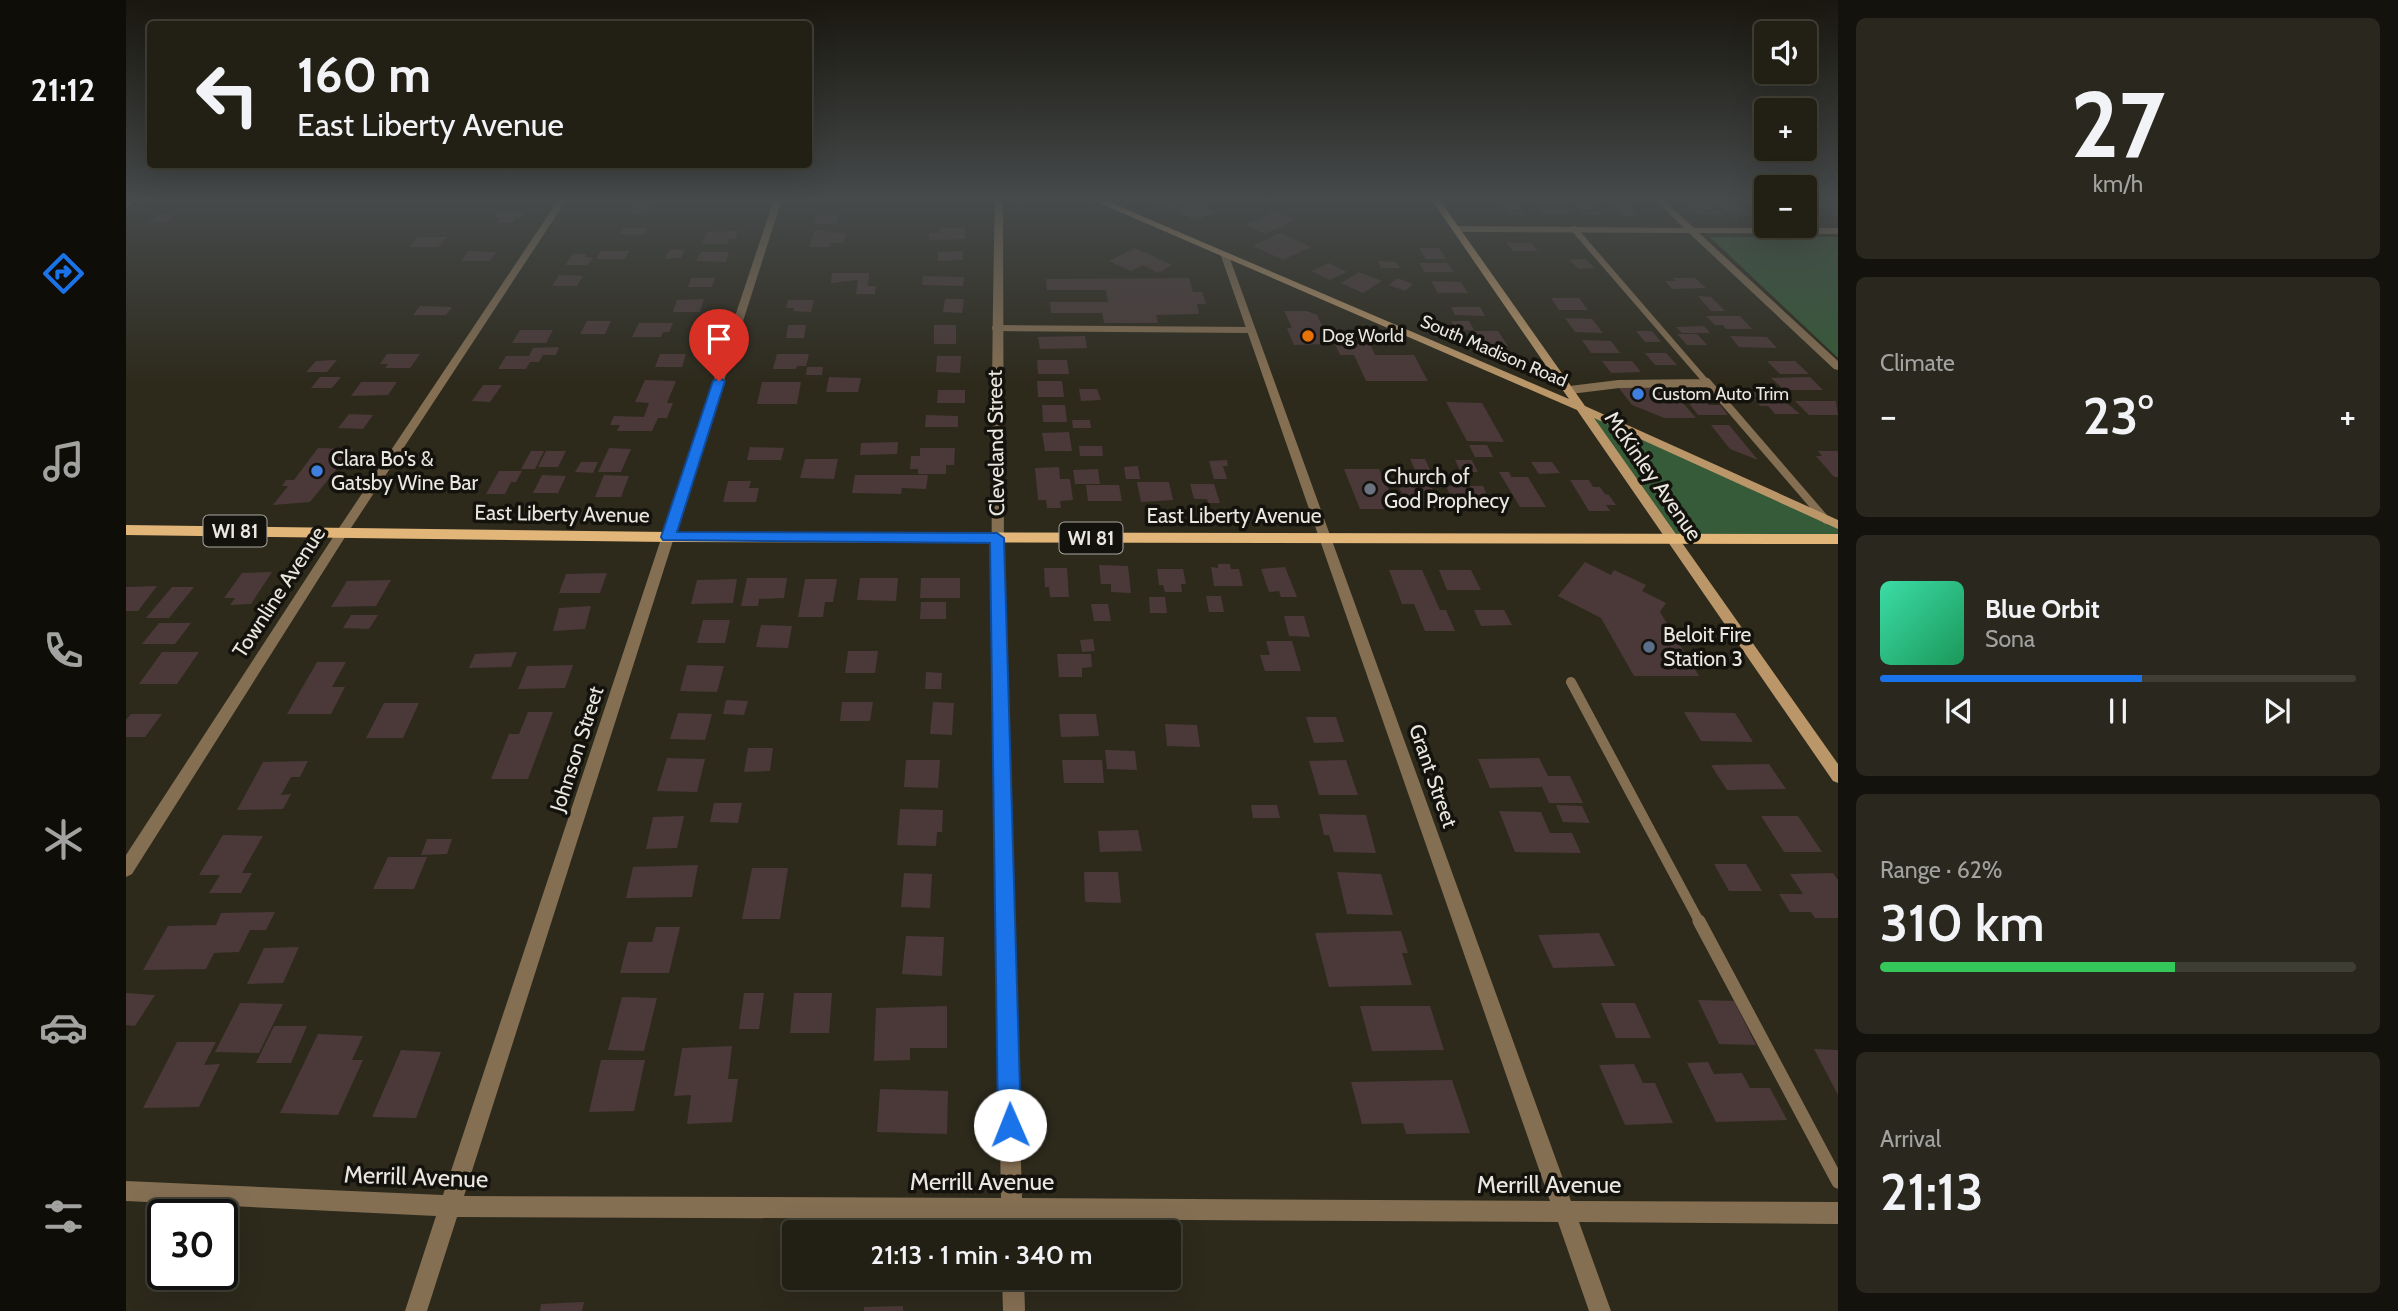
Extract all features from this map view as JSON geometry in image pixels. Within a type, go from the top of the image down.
[{"type":"main road","name":"East Liberty Avenue","points":[[126,530],[668,537],[1838,539]]},
{"type":"street","name":"Townline Avenue","points":[[126,869],[343,531],[522,260]]},
{"type":"street","name":"Johnson Street","points":[[416,1311],[758,260]]},
{"type":"street","name":"Cleveland Street","points":[[997,260],[997,538],[1011,1220]]},
{"type":"street","name":"Grant Street","points":[[1227,260],[1600,1311]]},
{"type":"street","name":"South Madison Road","points":[[1235,260],[1583,409],[1838,526]]},
{"type":"street","name":"McKinley Avenue","points":[[1479,260],[1838,776]]},
{"type":"street","points":[[1723,260],[1838,367]]},
{"type":"street","name":"Merrill Avenue","points":[[126,1191],[448,1206],[1838,1213]]},
{"type":"street","points":[[1013,1290],[1014,1311]]},
{"type":"lane","points":[[1601,260],[1826,520]]},
{"type":"lane","points":[[995,328],[1252,330]]},
{"type":"lane","points":[[1570,390],[1619,384],[1707,383]]},
{"type":"lane","points":[[1571,682],[1838,1182]]},
{"type":"green space","points":[[1735,260],[1838,260],[1838,358]]},
{"type":"green space","points":[[1583,409],[1838,525],[1838,539],[1672,538]]},
{"type":"building","points":[[569,260],[591,260],[588,265],[565,265]]},
{"type":"building","points":[[696,260],[727,260],[726,262]]},
{"type":"building","points":[[1162,260],[1172,265],[1158,273],[1143,265],[1131,271],[1109,261]]},
{"type":"building","points":[[1569,260],[1586,260],[1595,268],[1579,269]]},
{"type":"building","points":[[1378,261],[1396,262],[1400,268],[1381,268]]},
{"type":"building","points":[[1329,263],[1347,272],[1330,280],[1311,271]]},
{"type":"building","points":[[1419,263],[1448,263],[1454,272],[1424,272]]},
{"type":"building","points":[[1359,272],[1382,281],[1363,293],[1341,283]]},
{"type":"building","points":[[832,273],[869,273],[868,286],[876,286],[875,294],[856,294],[858,280],[831,283]]},
{"type":"building","points":[[559,275],[583,276],[577,286],[552,286]]},
{"type":"building","points":[[923,276],[964,277],[963,286],[922,285]]},
{"type":"building","points":[[691,278],[715,278],[712,287],[688,287]]},
{"type":"building","points":[[1189,278],[1193,292],[1202,292],[1206,304],[1197,304],[1199,314],[1156,315],[1158,323],[1104,323],[1102,313],[1051,313],[1050,302],[1108,302],[1106,290],[1047,290],[1046,279]]},
{"type":"building","points":[[1397,278],[1413,284],[1405,291],[1389,285]]},
{"type":"building","points":[[1672,278],[1695,278],[1706,288],[1672,289],[1665,281],[1676,281]]},
{"type":"building","points":[[1431,281],[1461,282],[1468,293],[1438,293]]},
{"type":"building","points":[[1698,296],[1711,297],[1725,311],[1711,311]]},
{"type":"building","points":[[1551,298],[1579,298],[1588,310],[1559,310]]},
{"type":"building","points":[[704,299],[700,312],[673,312],[677,300]]},
{"type":"building","points":[[945,299],[964,299],[962,313],[943,312]]},
{"type":"building","points":[[788,300],[814,300],[811,312],[786,308]]},
{"type":"building","points":[[420,306],[452,307],[446,315],[413,315]]},
{"type":"building","points":[[1451,307],[1480,307],[1485,316],[1455,315]]},
{"type":"building","name":"Dog World","points":[[1284,311],[1307,311],[1317,315],[1331,344],[1294,345],[1287,328],[1292,328]]},
{"type":"building","points":[[1706,316],[1740,316],[1752,329],[1726,329],[1723,325],[1715,325]]},
{"type":"building","points":[[1565,318],[1592,319],[1603,333],[1575,332]]},
{"type":"building","points":[[587,321],[611,321],[605,334],[580,334]]},
{"type":"building","points":[[1451,321],[1469,321],[1474,330],[1456,330]]},
{"type":"building","points":[[639,323],[673,323],[669,332],[663,332],[661,337],[632,337]]},
{"type":"building","points":[[788,325],[806,325],[804,338],[786,338]]},
{"type":"building","points":[[934,325],[956,325],[956,344],[934,344]]},
{"type":"building","points":[[1704,326],[1710,333],[1682,333],[1676,327]]},
{"type":"building","points":[[520,330],[553,330],[546,343],[512,343]]},
{"type":"building","points":[[1475,331],[1498,331],[1508,346],[1485,346]]},
{"type":"building","points":[[1636,331],[1652,331],[1661,342],[1645,342]]},
{"type":"building","points":[[1677,334],[1697,334],[1707,345],[1687,345]]},
{"type":"building","points":[[1085,336],[1087,348],[1040,349],[1038,337]]},
{"type":"building","points":[[1730,336],[1767,337],[1777,348],[1739,347]]},
{"type":"building","points":[[1582,340],[1611,341],[1620,353],[1591,353]]},
{"type":"building","points":[[1335,344],[1370,344],[1375,355],[1414,355],[1428,381],[1366,381],[1354,355],[1340,355]]},
{"type":"building","points":[[559,347],[556,355],[543,355],[539,362],[530,362],[526,369],[498,369],[506,356],[529,356],[533,348]]},
{"type":"building","points":[[1645,353],[1666,353],[1677,365],[1655,365]]},
{"type":"building","points":[[387,354],[420,354],[410,368],[385,368],[388,364],[380,364]]},
{"type":"building","points":[[660,354],[686,354],[682,367],[655,367]]},
{"type":"building","points":[[777,354],[809,354],[806,366],[773,369]]},
{"type":"building","points":[[937,356],[961,356],[960,373],[936,372]]},
{"type":"building","points":[[337,360],[327,372],[306,372],[316,361]]},
{"type":"building","points":[[1037,360],[1067,360],[1069,374],[1038,374]]},
{"type":"building","points":[[1602,361],[1632,361],[1641,372],[1611,373]]},
{"type":"building","points":[[1767,361],[1795,361],[1809,374],[1780,374]]},
{"type":"building","points":[[807,367],[823,367],[822,375],[806,375]]},
{"type":"building","points":[[320,377],[341,377],[332,388],[311,388]]},
{"type":"building","points":[[829,377],[861,378],[858,392],[826,392]]},
{"type":"building","points":[[1810,377],[1823,390],[1784,390],[1771,378]]},
{"type":"building","points":[[645,380],[676,381],[667,403],[673,403],[667,418],[658,418],[652,431],[617,431],[620,425],[610,425],[614,416],[644,417],[649,403],[635,402]]},
{"type":"building","points":[[1037,381],[1062,381],[1064,397],[1038,397]]},
{"type":"building","points":[[361,382],[397,382],[388,395],[351,396]]},
{"type":"building","points":[[762,382],[801,382],[797,404],[757,404]]},
{"type":"building","points":[[483,385],[502,385],[490,402],[472,401]]},
{"type":"building","points":[[1618,387],[1659,387],[1672,403],[1683,403],[1696,418],[1664,418],[1632,405]]},
{"type":"building","points":[[1079,389],[1097,389],[1101,400],[1081,401]]},
{"type":"building","points":[[938,390],[965,390],[965,403],[937,403]]},
{"type":"building","points":[[1753,390],[1759,397],[1738,398],[1731,391]]},
{"type":"building","points":[[1684,397],[1702,397],[1709,405],[1720,405],[1728,415],[1698,415]]},
{"type":"building","points":[[1754,399],[1782,399],[1800,414],[1775,414],[1768,406],[1760,406]]},
{"type":"building","points":[[1795,401],[1836,401],[1838,415],[1809,415]]},
{"type":"building","points":[[1446,402],[1482,403],[1504,442],[1467,441]]},
{"type":"building","points":[[1042,405],[1065,405],[1067,422],[1043,422]]},
{"type":"building","points":[[349,414],[373,415],[363,429],[338,428]]},
{"type":"building","points":[[926,415],[958,416],[958,427],[925,427]]},
{"type":"building","points":[[1072,420],[1090,420],[1091,428],[1073,428]]},
{"type":"building","points":[[1711,425],[1729,425],[1758,460],[1730,449]]},
{"type":"building","points":[[1069,432],[1072,451],[1045,451],[1042,433]]},
{"type":"building","points":[[898,442],[897,454],[860,455],[861,443]]},
{"type":"building","points":[[1469,445],[1487,445],[1493,457],[1475,457]]},
{"type":"building","points":[[1079,446],[1102,446],[1103,456],[1080,456]]},
{"type":"building","points":[[750,447],[784,448],[781,460],[747,460]]},
{"type":"building","name":"Clara Bo's & Gatsby Wine Bar","points":[[318,448],[353,449],[310,502],[273,505],[288,486],[282,486],[286,480],[294,480]]},
{"type":"building","points":[[609,448],[631,449],[621,472],[598,472]]},
{"type":"building","points":[[920,448],[955,448],[954,465],[946,465],[946,474],[918,474],[918,469],[910,469],[911,456],[920,456]]},
{"type":"building","points":[[531,451],[544,451],[535,469],[521,469]]},
{"type":"building","points":[[546,451],[566,451],[558,467],[538,467]]},
{"type":"building","points":[[1818,451],[1838,451],[1838,477],[1834,477],[1816,456],[1822,456]]},
{"type":"building","points":[[805,459],[838,459],[834,479],[800,478]]},
{"type":"building","points":[[1410,459],[1425,459],[1431,472],[1416,472]]},
{"type":"building","points":[[1227,460],[1228,466],[1223,466],[1227,479],[1214,479],[1209,461]]},
{"type":"building","points":[[1455,460],[1472,460],[1478,472],[1461,472]]},
{"type":"building","points":[[581,462],[598,462],[593,473],[575,472]]},
{"type":"building","points":[[1531,462],[1552,462],[1560,473],[1539,474]]},
{"type":"building","points":[[1138,466],[1140,479],[1126,479],[1124,467]]},
{"type":"building","points":[[1059,467],[1060,479],[1070,479],[1073,500],[1060,501],[1061,508],[1047,508],[1046,500],[1038,500],[1035,468]]},
{"type":"building","points":[[1098,469],[1100,484],[1075,484],[1073,470]]},
{"type":"building","name":"Church of God Prophecy","points":[[1344,469],[1379,469],[1398,509],[1360,509]]},
{"type":"building","points":[[499,471],[522,471],[516,482],[511,482],[505,494],[486,494]]},
{"type":"building","points":[[1499,472],[1509,472],[1511,477],[1528,477],[1546,507],[1520,507]]},
{"type":"building","points":[[542,475],[566,476],[558,493],[533,493]]},
{"type":"building","points":[[604,475],[629,476],[621,497],[595,497]]},
{"type":"building","points":[[855,475],[928,475],[926,489],[902,488],[901,494],[852,493]]},
{"type":"building","points":[[1570,480],[1589,480],[1593,487],[1600,487],[1609,495],[1616,505],[1606,505],[1610,511],[1589,511]]},
{"type":"building","points":[[728,481],[751,481],[749,488],[759,488],[756,502],[723,502]]},
{"type":"building","points":[[1137,482],[1169,482],[1173,500],[1141,502]]},
{"type":"building","points":[[1190,484],[1214,484],[1220,503],[1194,499]]},
{"type":"building","points":[[1086,485],[1119,485],[1122,501],[1088,501]]},
{"type":"building","points":[[1431,486],[1442,508],[1424,508],[1420,501],[1405,501],[1399,487]]},
{"type":"building","points":[[1446,486],[1483,486],[1491,503],[1469,503],[1471,508],[1456,508]]},
{"type":"building","name":"Beloit Fire Station 3","points":[[1585,562],[1611,575],[1614,570],[1646,585],[1642,591],[1666,603],[1660,612],[1699,676],[1634,676],[1601,618],[1558,596]]},
{"type":"building","points":[[1218,564],[1230,564],[1231,569],[1239,569],[1243,586],[1214,586],[1211,567],[1218,568]]},
{"type":"building","points":[[1099,565],[1128,566],[1131,593],[1111,592],[1111,584],[1101,584]]},
{"type":"building","points":[[1285,567],[1297,597],[1281,597],[1279,591],[1269,592],[1261,569]]},
{"type":"building","points":[[1044,568],[1067,568],[1069,597],[1050,597],[1049,587],[1045,587]]},
{"type":"building","points":[[1157,569],[1183,569],[1186,584],[1181,584],[1182,592],[1165,592],[1163,585],[1159,585]]},
{"type":"building","points":[[1389,570],[1422,570],[1440,610],[1446,610],[1455,631],[1425,631],[1414,604],[1402,604]]},
{"type":"building","points":[[1439,570],[1471,570],[1481,590],[1447,590]]},
{"type":"building","points":[[272,572],[251,604],[230,605],[235,598],[224,598],[242,573]]},
{"type":"building","points":[[607,573],[600,593],[559,593],[566,574]]},
{"type":"building","points":[[747,578],[787,578],[784,598],[759,599],[758,606],[741,606]]},
{"type":"building","points":[[860,578],[898,578],[896,601],[857,600]]},
{"type":"building","points":[[921,578],[960,578],[960,598],[920,598]]},
{"type":"building","points":[[737,579],[733,603],[691,604],[697,580]]},
{"type":"building","points":[[805,579],[837,579],[833,602],[825,602],[823,617],[798,617]]},
{"type":"building","points":[[391,580],[376,606],[331,607],[347,581]]},
{"type":"building","points":[[157,586],[138,611],[126,611],[126,587]]},
{"type":"building","points":[[172,587],[194,587],[169,618],[146,618]]},
{"type":"building","points":[[1206,596],[1221,596],[1224,612],[1209,612]]},
{"type":"building","points":[[1149,597],[1165,597],[1167,613],[1150,613]]},
{"type":"building","points":[[921,602],[946,602],[946,619],[920,619]]},
{"type":"building","points":[[1091,604],[1108,604],[1111,621],[1094,621]]},
{"type":"building","points":[[591,606],[585,629],[553,631],[559,608]]},
{"type":"building","points":[[1474,610],[1504,610],[1512,625],[1481,626]]},
{"type":"building","points":[[351,615],[378,615],[369,629],[343,628]]},
{"type":"building","points":[[1284,616],[1304,616],[1310,637],[1289,636]]},
{"type":"building","points":[[703,620],[730,620],[725,643],[697,643]]},
{"type":"building","points":[[159,623],[191,623],[175,644],[142,644]]},
{"type":"building","points":[[761,625],[792,626],[788,648],[756,647]]},
{"type":"building","points":[[1093,639],[1095,651],[1082,652],[1080,640]]},
{"type":"building","points":[[1266,641],[1292,641],[1301,671],[1265,671],[1260,655],[1270,655]]},
{"type":"building","points":[[848,651],[878,651],[875,673],[845,673]]},
{"type":"building","points":[[162,652],[199,652],[177,684],[139,684]]},
{"type":"building","points":[[517,652],[511,667],[469,668],[475,654]]},
{"type":"building","points":[[1057,654],[1091,654],[1092,667],[1082,668],[1082,677],[1059,677]]},
{"type":"building","points":[[317,662],[346,662],[332,687],[345,687],[331,714],[287,714]]},
{"type":"building","points":[[573,665],[565,688],[518,689],[527,666]]},
{"type":"building","points":[[687,665],[724,666],[717,692],[680,691]]},
{"type":"building","points":[[926,672],[942,673],[941,689],[925,689]]},
{"type":"building","points":[[726,700],[748,701],[744,715],[723,714]]},
{"type":"building","points":[[842,702],[873,702],[870,721],[840,721]]},
{"type":"building","points":[[933,702],[954,703],[952,735],[930,734]]},
{"type":"building","points":[[384,703],[419,703],[403,738],[366,738]]},
{"type":"building","points":[[528,712],[553,712],[528,779],[491,779],[509,734],[519,734]]},
{"type":"building","points":[[1684,712],[1735,713],[1753,742],[1701,741]]},
{"type":"building","points":[[678,713],[712,714],[705,740],[670,739]]},
{"type":"building","points":[[131,714],[162,714],[145,737],[126,737],[126,720]]},
{"type":"building","points":[[1059,714],[1096,714],[1099,736],[1061,737]]},
{"type":"building","points":[[1306,717],[1336,717],[1344,742],[1314,743]]},
{"type":"building","points":[[1165,724],[1197,725],[1200,747],[1167,746]]},
{"type":"building","points":[[748,748],[773,748],[770,771],[744,772]]},
{"type":"building","points":[[1105,750],[1135,751],[1137,770],[1107,769]]},
{"type":"building","points":[[667,758],[705,759],[697,792],[657,791]]},
{"type":"building","points":[[1539,758],[1548,776],[1570,776],[1583,803],[1549,803],[1542,787],[1490,788],[1478,759]]},
{"type":"building","points":[[906,760],[940,760],[938,788],[904,787]]},
{"type":"building","points":[[1062,760],[1102,760],[1104,783],[1064,783]]},
{"type":"building","points":[[1346,760],[1358,795],[1319,795],[1309,761]]},
{"type":"building","points":[[308,761],[300,777],[291,777],[281,795],[291,794],[283,809],[237,810],[263,762]]},
{"type":"building","points":[[1769,764],[1786,789],[1727,790],[1711,765]]},
{"type":"building","points":[[714,803],[742,803],[738,823],[710,822]]},
{"type":"building","points":[[1251,805],[1277,805],[1280,818],[1253,818]]},
{"type":"building","points":[[1556,805],[1582,806],[1590,823],[1563,822]]},
{"type":"building","points":[[900,809],[943,810],[942,832],[937,832],[936,846],[897,845]]},
{"type":"building","points":[[1499,811],[1541,812],[1550,833],[1572,833],[1581,853],[1515,852]]},
{"type":"building","points":[[1319,814],[1366,815],[1376,853],[1334,852],[1329,835],[1324,835]]},
{"type":"building","points":[[684,816],[677,848],[646,849],[653,817]]},
{"type":"building","points":[[1761,816],[1798,816],[1822,852],[1784,852]]},
{"type":"building","points":[[1138,830],[1142,851],[1100,852],[1098,831]]},
{"type":"building","points":[[223,835],[263,836],[242,873],[252,873],[241,893],[209,893],[220,875],[199,875]]},
{"type":"building","points":[[427,839],[452,839],[447,854],[421,855]]},
{"type":"building","points":[[388,857],[427,857],[414,889],[373,889]]},
{"type":"building","points":[[1714,864],[1746,864],[1762,891],[1729,891]]},
{"type":"building","points":[[698,865],[692,897],[626,898],[633,867]]},
{"type":"building","points":[[752,868],[788,868],[780,919],[742,919]]},
{"type":"building","points":[[1084,872],[1118,872],[1121,903],[1085,902]]},
{"type":"building","points":[[1337,872],[1381,874],[1393,915],[1347,914]]},
{"type":"building","points":[[904,873],[932,874],[930,908],[901,907]]},
{"type":"building","points":[[1833,873],[1838,880],[1838,918],[1815,918],[1811,912],[1790,912],[1779,894],[1803,894],[1790,874]]},
{"type":"building","points":[[275,912],[266,930],[250,930],[239,952],[214,953],[206,969],[143,970],[168,926],[216,925],[221,913]]},
{"type":"building","points":[[656,927],[680,927],[669,973],[620,973],[628,942],[652,942]]},
{"type":"building","points":[[1401,931],[1408,953],[1402,953],[1412,985],[1329,987],[1315,933]]},
{"type":"building","points":[[1599,933],[1615,966],[1553,968],[1538,935]]},
{"type":"building","points":[[906,936],[944,937],[942,976],[902,974]]},
{"type":"building","points":[[299,947],[283,983],[247,984],[264,948]]},
{"type":"building","points":[[126,993],[155,995],[135,1026],[126,1025]]},
{"type":"building","points":[[744,993],[764,993],[759,1029],[739,1029]]},
{"type":"building","points":[[794,993],[832,993],[829,1033],[790,1033]]},
{"type":"building","points":[[622,997],[657,998],[644,1051],[608,1050]]},
{"type":"building","points":[[1698,1000],[1734,1001],[1756,1045],[1719,1044]]},
{"type":"building","points":[[240,1003],[283,1004],[259,1053],[215,1052]]},
{"type":"building","points":[[1601,1003],[1635,1003],[1651,1038],[1616,1038]]},
{"type":"building","points":[[947,1006],[947,1048],[910,1048],[910,1060],[874,1061],[876,1008]]},
{"type":"building","points":[[1360,1006],[1430,1006],[1444,1050],[1372,1051]]},
{"type":"building","points":[[274,1026],[307,1026],[291,1063],[256,1063]]},
{"type":"building","points":[[318,1034],[363,1036],[352,1060],[363,1060],[338,1115],[280,1113]]},
{"type":"building","points":[[177,1042],[216,1042],[204,1065],[220,1064],[199,1107],[143,1108]]},
{"type":"building","points":[[732,1046],[728,1079],[738,1079],[732,1122],[687,1124],[691,1095],[674,1096],[682,1048]]},
{"type":"building","points":[[1814,1049],[1838,1050],[1838,1095]]},
{"type":"building","points":[[401,1050],[441,1052],[416,1118],[372,1117]]},
{"type":"building","points":[[601,1060],[645,1060],[634,1111],[589,1112]]},
{"type":"building","points":[[1708,1062],[1714,1074],[1742,1073],[1750,1088],[1770,1088],[1787,1120],[1716,1122],[1687,1063]]},
{"type":"building","points":[[1634,1064],[1643,1083],[1655,1083],[1673,1123],[1625,1125],[1599,1065]]},
{"type":"building","points":[[1452,1080],[1470,1133],[1406,1134],[1403,1123],[1362,1124],[1351,1082]]},
{"type":"building","points":[[880,1089],[948,1091],[947,1134],[877,1132]]},
{"type":"building","points":[[584,1302],[582,1311],[540,1311],[541,1304]]},
{"type":"building","points":[[903,1306],[903,1311],[864,1311],[864,1307]]},
{"type":"place","name":"Dog World","points":[[1308,336]]},
{"type":"place","name":"Custom Auto Trim","points":[[1638,394]]},
{"type":"place","name":"Clara Bo's & Gatsby Wine Bar","points":[[317,471]]},
{"type":"place","name":"Church of God Prophecy","points":[[1370,489]]},
{"type":"place","name":"Beloit Fire Station 3","points":[[1649,647]]},
{"type":"route","points":[[719,381],[668,537],[997,538],[1010,1125]]}]
